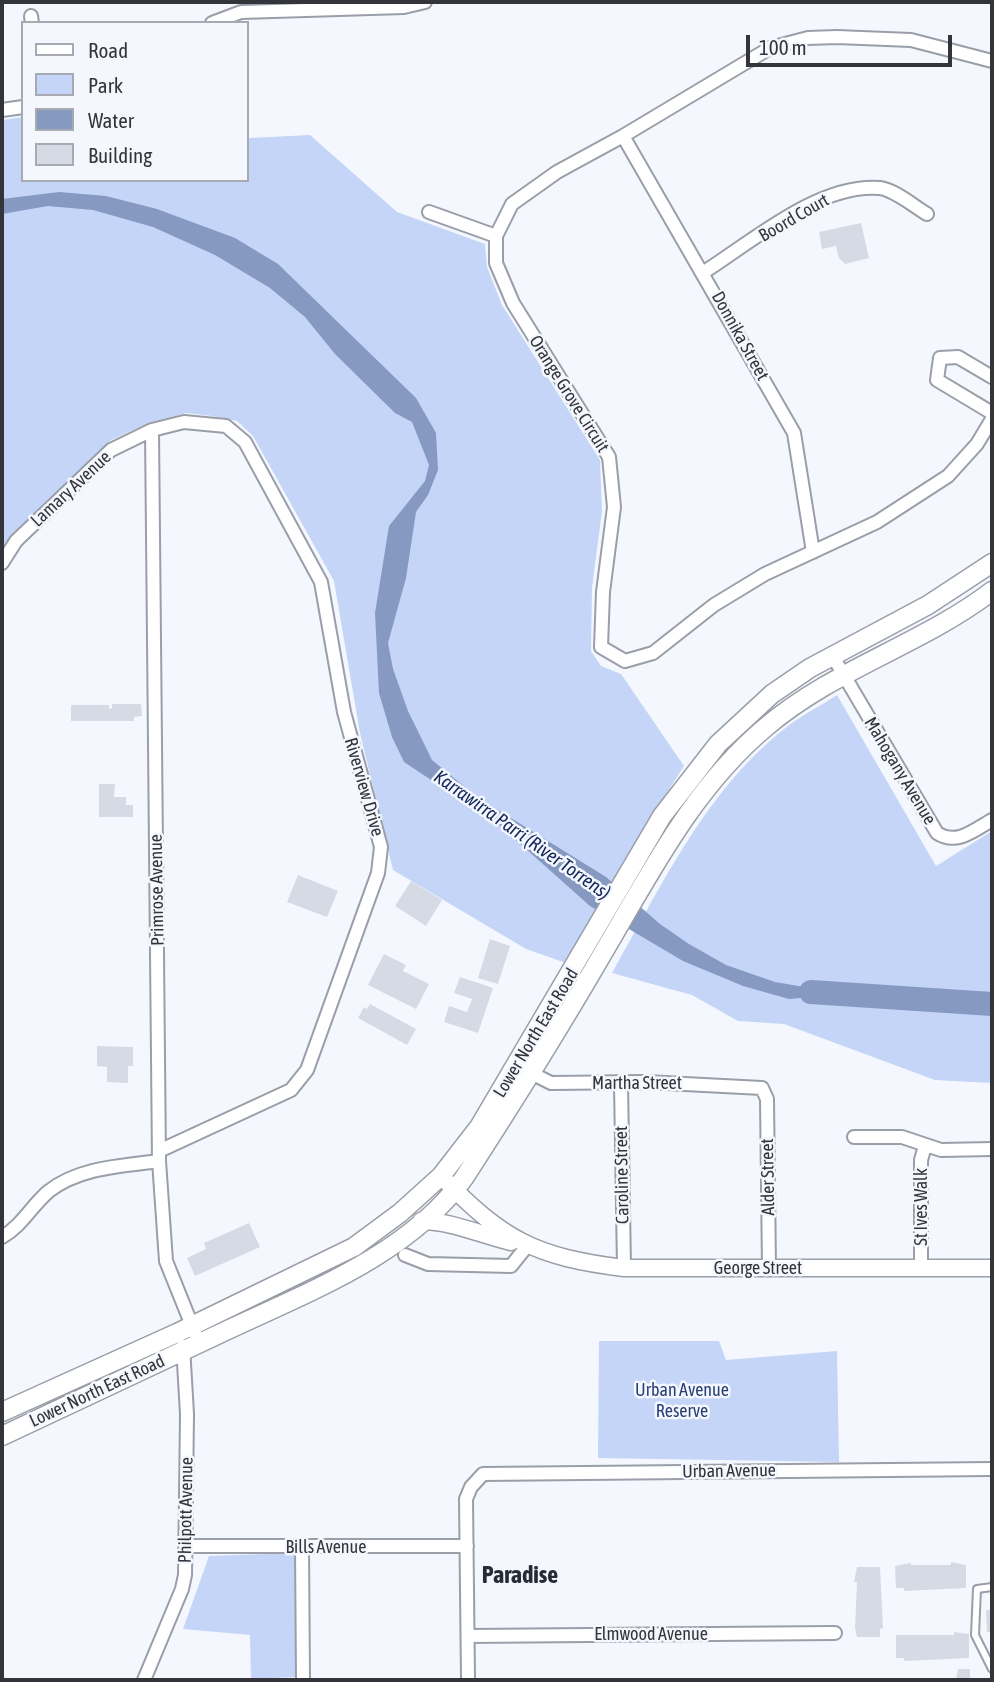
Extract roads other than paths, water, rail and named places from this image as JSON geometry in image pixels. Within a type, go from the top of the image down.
[{"type":"main road","name":"Lower North East Road","points":[[651,855],[672,800],[726,735],[778,690],[832,655],[928,605],[992,563]]},
{"type":"main road","name":"Lower North East Road","points":[[2,1436],[353,1270],[421,1221],[455,1190],[523,1068],[651,855],[745,745],[788,709],[843,675],[936,629],[992,591]]},
{"type":"main road","name":"Lower North East Road","points":[[2,1412],[185,1329],[366,1238],[442,1176],[523,1068]]},
{"type":"street","points":[[217,21],[241,12],[404,7],[425,2]]},
{"type":"street","points":[[429,212],[496,236],[512,204],[557,172],[770,48],[808,38],[911,40],[992,61]]},
{"type":"street","points":[[2,110],[21,107]]},
{"type":"street","name":"Donnika Street","points":[[623,136],[704,272],[794,433],[813,552]]},
{"type":"street","name":"Boord Court","points":[[704,272],[810,204],[843,191],[883,188],[927,214]]},
{"type":"street","name":"Orange Grove Circuit","points":[[496,236],[496,262],[513,303],[609,457],[614,507],[603,592],[601,648],[625,661],[653,653],[714,606],[765,575],[877,522],[948,476],[977,444],[992,419]]},
{"type":"street","points":[[992,377],[958,357],[940,358],[937,380],[992,413]]},
{"type":"street","name":"Riverview Drive","points":[[2,1237],[11,1232],[50,1191],[89,1171],[159,1156],[291,1090],[307,1070],[378,873],[381,847],[344,712],[321,582],[245,442],[226,426],[184,422],[152,430]]},
{"type":"street","name":"Lamary Avenue","points":[[2,563],[16,541],[111,450],[152,430]]},
{"type":"street","name":"Primrose Avenue","points":[[152,430],[159,1156],[166,1261],[192,1347]]},
{"type":"street","name":"Mahogany Avenue","points":[[832,655],[937,833],[946,839],[957,839],[992,820]]},
{"type":"street","name":"Martha Street","points":[[523,1068],[551,1083],[762,1088]]},
{"type":"street","name":"Caroline Street","points":[[621,1083],[624,1268]]},
{"type":"street","name":"Alder Street","points":[[762,1088],[767,1099],[769,1268]]},
{"type":"street","name":"St Ives Walk","points":[[854,1137],[902,1137],[941,1150],[992,1149]]},
{"type":"street","name":"St Ives Walk","points":[[921,1268],[921,1160],[925,1146]]},
{"type":"street","name":"George Street","points":[[442,1176],[482,1217],[527,1246]]},
{"type":"street","name":"George Street","points":[[421,1221],[447,1222],[474,1234],[527,1246],[568,1260],[624,1268],[992,1268]]},
{"type":"street","points":[[405,1255],[428,1264],[511,1266],[527,1246]]},
{"type":"street","name":"Philpott Avenue","points":[[144,1680],[182,1590],[186,1546],[192,1347]]},
{"type":"street","name":"Urban Avenue","points":[[467,1546],[466,1499],[471,1486],[483,1474],[992,1469]]},
{"type":"street","name":"Bills Avenue","points":[[186,1546],[467,1546]]},
{"type":"street","points":[[467,1546],[468,1680]]},
{"type":"street","points":[[302,1547],[303,1680]]},
{"type":"street","name":"Elmwood Avenue","points":[[468,1636],[835,1633]]},
{"type":"lane","points":[[287,1280],[295,1298]]},
{"type":"lane","points":[[992,1587],[977,1589],[975,1635],[992,1669]]},
{"type":"water","points":[[59,192],[106,196],[157,209],[235,238],[278,264],[416,398],[436,433],[438,470],[428,495],[416,512],[406,578],[388,643],[393,669],[408,711],[432,760],[477,797],[606,877],[660,924],[726,965],[775,982],[845,994],[789,999],[743,986],[683,961],[590,906],[499,825],[404,762],[392,737],[379,693],[375,613],[389,526],[425,481],[429,465],[412,422],[395,413],[335,354],[305,317],[270,288],[215,255],[153,227],[93,210],[48,206],[2,214],[2,199]]},
{"type":"waterway","name":"Karrawirra Parri (River Torrens)","points":[[811,992],[992,1004]]},
{"type":"district","name":"Paradise","points":[[520,1575]]},
{"type":"park label","name":"Urban Avenue Reserve","points":[[682,1400]]}]
